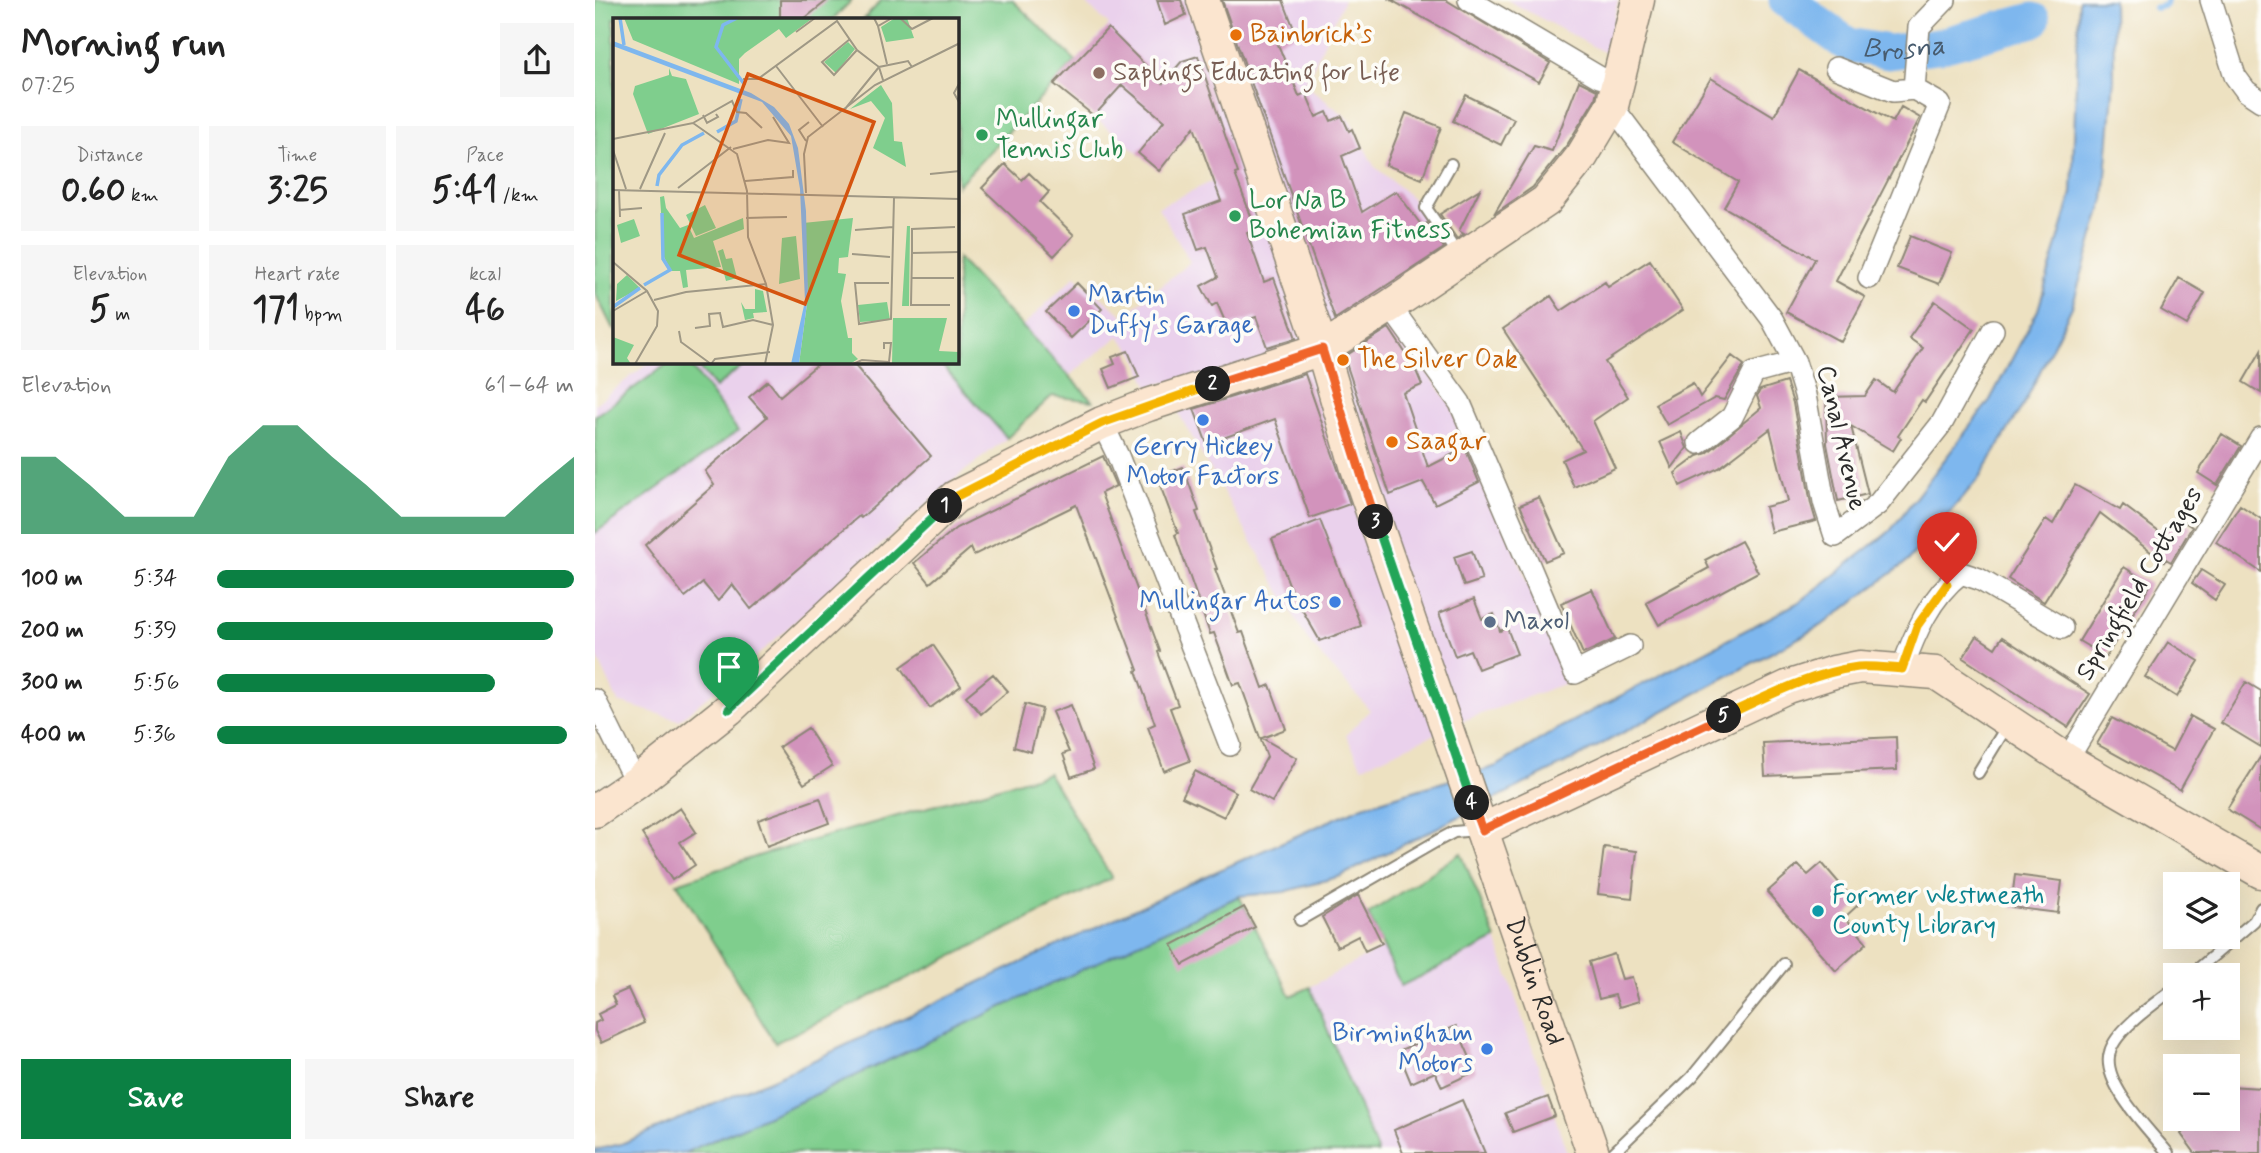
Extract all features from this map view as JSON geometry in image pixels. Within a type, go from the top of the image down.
[{"type":"street","name":"Dublin Road","points":[[1203,0],[1322,349],[1356,465],[1593,1153]]},
{"type":"street","points":[[1469,0],[1599,77],[1616,95]]},
{"type":"street","points":[[595,811],[636,783],[729,709],[955,497],[1102,423],[1322,349],[1546,201],[1582,156],[1616,95],[1638,0]]},
{"type":"street","points":[[1914,89],[1919,27],[1945,0]]},
{"type":"street","points":[[2211,0],[2235,76],[2246,91],[2261,101]]},
{"type":"street","points":[[1836,68],[1893,91],[1914,89],[1940,104],[1869,278]]},
{"type":"street","name":"Canal Avenue","points":[[1616,95],[1772,319],[1795,362],[1805,394],[1824,502],[1835,536],[1878,504],[1942,423],[1993,330]]},
{"type":"street","points":[[1390,306],[1460,404],[1575,673],[1630,646]]},
{"type":"street","points":[[1699,443],[1733,417],[1753,373],[1795,362]]},
{"type":"street","points":[[1102,423],[1118,456],[1230,745]]},
{"type":"street","name":"Springfield Cottages","points":[[2067,760],[2261,438]]},
{"type":"street","points":[[1902,669],[1917,626],[1947,584],[1961,573],[1979,579],[2062,628]]},
{"type":"street","points":[[1478,820],[1787,687],[1834,671],[1860,667],[1902,669],[1936,673],[2067,760],[2261,872]]},
{"type":"street","points":[[595,700],[636,783]]},
{"type":"lane","points":[[1451,164],[1426,208],[1461,259]]},
{"type":"lane","points":[[1978,773],[2009,721]]},
{"type":"lane","points":[[1300,920],[1445,836],[1478,820]]},
{"type":"lane","points":[[2206,963],[2254,921],[2261,908]]},
{"type":"lane","points":[[1613,1153],[1692,1077],[1784,964]]},
{"type":"lane","points":[[2163,998],[2127,1027],[2110,1052],[2109,1072],[2126,1101],[2168,1153]]},
{"type":"shaded area","points":[[1082,0],[1344,0],[1305,84],[1350,120],[1374,166],[1410,196],[1452,256],[1379,304],[1451,405],[1495,499],[1566,683],[1470,718],[1362,767],[1346,735],[1370,710],[1309,642],[1180,416],[1166,382],[1149,387],[1135,354],[1119,336],[1070,375],[1022,327],[1075,276],[1124,316],[1190,262],[1158,207],[1213,181],[1194,127],[1159,171],[1055,84],[1109,25]]},
{"type":"shaded area","points":[[1507,0],[1618,0],[1607,54]]},
{"type":"shaded area","points":[[647,364],[941,364],[1007,438],[957,477],[750,662],[679,720],[618,702],[595,652],[595,404]]},
{"type":"shaded area","points":[[1496,939],[1567,1153],[1378,1153],[1310,987],[1383,947],[1402,986]]},
{"type":"green space","points":[[595,0],[852,0],[834,18],[613,18],[613,329],[595,293]]},
{"type":"green space","name":"Mullingar Tennis Club","points":[[882,0],[1012,0],[1076,61],[959,184],[959,18],[865,18]]},
{"type":"green space","points":[[959,260],[1093,401],[1052,396],[1007,438],[941,364],[959,364]]},
{"type":"green space","points":[[667,364],[689,364],[738,431],[595,533],[595,416]]},
{"type":"green space","points":[[696,364],[745,364],[715,388]]},
{"type":"green space","points":[[1048,773],[1112,878],[775,1043],[677,883],[761,855]]},
{"type":"green space","points":[[1461,853],[1496,939],[1401,986],[1368,914]]},
{"type":"green space","points":[[1239,896],[1291,996],[1310,987],[1378,1153],[684,1153],[795,1104]]},
{"type":"water","points":[[2079,0],[2113,0],[2114,78],[2104,200],[2072,307],[2025,402],[1980,477],[1908,561],[1821,626],[1576,758],[1341,876],[1284,892],[1239,896],[795,1104],[684,1153],[595,1153],[595,1150],[621,1144],[793,1070],[1184,886],[1363,806],[1497,766],[1559,728],[1801,601],[1890,531],[1990,400],[2038,310],[2072,193]]},
{"type":"building","points":[[780,0],[828,0],[805,18],[780,18]]},
{"type":"building","points":[[1157,0],[1181,0],[1186,15],[1165,25]]},
{"type":"building","points":[[1222,0],[1283,0],[1296,34],[1277,42],[1299,96],[1306,93],[1316,117],[1327,112],[1331,121],[1342,116],[1349,131],[1352,129],[1360,148],[1342,156],[1362,212],[1396,191],[1422,226],[1427,223],[1444,248],[1335,319]]},
{"type":"building","points":[[1391,0],[1446,0],[1550,63],[1539,82]]},
{"type":"building","points":[[1108,28],[1163,83],[1182,61],[1198,56],[1238,173],[1235,174],[1256,229],[1247,233],[1264,282],[1274,278],[1296,338],[1267,347],[1256,317],[1227,326],[1217,303],[1212,306],[1201,286],[1218,277],[1207,247],[1198,250],[1185,214],[1221,201],[1194,127],[1159,171],[1138,153],[1164,121],[1122,85],[1094,116],[1054,84]]},
{"type":"building","points":[[1799,70],[1893,122],[1901,107],[1920,118],[1836,281],[1865,297],[1841,342],[1786,312],[1815,259],[1724,207],[1738,182],[1672,142],[1711,78],[1774,116]]},
{"type":"building","points":[[1579,81],[1597,90],[1595,99],[1567,145],[1533,187],[1494,214],[1534,146],[1552,151]]},
{"type":"building","points":[[1466,95],[1514,119],[1501,145],[1453,121]]},
{"type":"building","points":[[1406,113],[1441,127],[1422,179],[1386,165]]},
{"type":"building","points":[[1005,164],[1022,180],[1029,173],[1049,192],[1040,202],[1074,235],[1054,256],[982,188]]},
{"type":"building","points":[[1480,189],[1459,231],[1464,234],[1457,239],[1440,214]]},
{"type":"building","points":[[1910,236],[1952,253],[1939,284],[1897,268]]},
{"type":"building","points":[[1650,260],[1683,310],[1605,362],[1628,397],[1593,421],[1615,468],[1574,487],[1562,460],[1583,450],[1503,329],[1551,296],[1561,311],[1605,282],[1608,287]]},
{"type":"building","points":[[2179,278],[2205,293],[2187,325],[2161,310]]},
{"type":"building","name":"Martin Duffy's Garage","points":[[1077,283],[1102,309],[1071,338],[1046,312]]},
{"type":"building","points":[[1935,301],[1974,329],[1925,402],[1922,400],[1898,436],[1901,438],[1893,451],[1851,426],[1868,494],[1838,501],[1827,444],[1826,397],[1865,396],[1876,380],[1893,392],[1923,348],[1909,338]]},
{"type":"building","points":[[1389,328],[1414,366],[1422,385],[1403,393],[1428,467],[1465,448],[1479,482],[1435,504],[1423,482],[1390,495],[1344,357]]},
{"type":"building","points":[[1128,351],[1139,377],[1111,388],[1103,369],[1115,364],[1112,357]]},
{"type":"building","points":[[2261,351],[2261,393],[2243,382]]},
{"type":"building","points":[[1732,356],[1744,365],[1724,400],[1715,398],[1667,425],[1655,404],[1693,383],[1700,397]]},
{"type":"building","points":[[818,364],[854,364],[931,456],[751,609],[732,584],[718,601],[703,583],[685,597],[645,545],[714,485],[705,471],[767,417],[749,397],[768,381],[780,396]]},
{"type":"building","points":[[1305,374],[1350,504],[1310,518],[1275,419],[1207,444],[1194,409]]},
{"type":"building","points":[[1786,382],[1793,403],[1816,521],[1771,532],[1765,507],[1788,501],[1770,429],[1719,468],[1680,486],[1675,473],[1698,456],[1707,453],[1761,408],[1757,396],[1760,390]]},
{"type":"building","points":[[1681,432],[1687,448],[1672,468],[1660,442]]},
{"type":"building","points":[[2222,434],[2241,446],[2217,485],[2198,473]]},
{"type":"building","points":[[1103,456],[1116,486],[1101,493],[1178,705],[1170,708],[1190,761],[1164,771],[1148,727],[1155,724],[1136,671],[1138,670],[1076,505],[974,555],[971,548],[930,583],[914,563],[956,528]]},
{"type":"building","points":[[1183,467],[1215,569],[1239,633],[1243,632],[1263,688],[1270,685],[1286,729],[1262,738],[1297,758],[1272,802],[1249,789],[1267,757],[1240,683],[1233,685],[1214,633],[1210,634],[1157,477]]},
{"type":"building","points":[[2075,485],[2120,510],[2123,505],[2163,535],[2175,516],[2192,527],[2171,562],[2166,559],[2164,562],[2100,513],[2044,602],[2008,579],[2046,519],[2053,524]]},
{"type":"building","points":[[1539,497],[1564,553],[1545,561],[1520,505]]},
{"type":"building","points":[[2240,505],[2261,519],[2261,572],[2216,542]]},
{"type":"building","points":[[1320,520],[1361,626],[1320,641],[1292,592],[1272,539]]},
{"type":"building","points":[[1741,541],[1758,572],[1659,625],[1646,602],[1709,568],[1705,560]]},
{"type":"building","points":[[1472,551],[1482,580],[1464,586],[1454,557]]},
{"type":"building","points":[[2124,567],[2151,584],[2106,657],[2079,641]]},
{"type":"building","points":[[2201,570],[2225,585],[2215,600],[2192,583]]},
{"type":"building","points":[[1592,589],[1615,639],[1583,654],[1561,603]]},
{"type":"building","points":[[1474,599],[1482,619],[1494,614],[1500,631],[1507,628],[1517,654],[1478,669],[1470,650],[1455,656],[1439,613]]},
{"type":"building","points":[[1977,636],[1995,648],[2002,637],[2090,694],[2068,727],[1963,658]]},
{"type":"building","points":[[2168,642],[2199,661],[2177,697],[2145,677]]},
{"type":"building","points":[[933,645],[961,686],[930,708],[901,667]]},
{"type":"building","points":[[993,674],[1008,691],[981,714],[966,696]]},
{"type":"building","points":[[2246,682],[2261,691],[2261,747],[2221,723]]},
{"type":"building","points":[[1025,704],[1042,709],[1031,752],[1014,747]]},
{"type":"building","points":[[1071,705],[1094,769],[1071,777],[1063,754],[1069,752],[1052,712]]},
{"type":"building","points":[[2190,716],[2214,729],[2180,790],[2097,744],[2112,718],[2172,751]]},
{"type":"building","points":[[808,728],[832,766],[804,784],[779,747]]},
{"type":"building","points":[[1896,737],[1897,770],[1765,776],[1763,743]]},
{"type":"building","points":[[2261,756],[2261,830],[2227,809]]},
{"type":"building","points":[[1195,771],[1236,792],[1224,817],[1182,797]]},
{"type":"building","points":[[820,798],[829,823],[767,846],[758,820]]},
{"type":"building","points":[[680,808],[696,832],[680,842],[695,865],[672,880],[642,834]]},
{"type":"building","points":[[1604,847],[1637,851],[1632,898],[1598,894]]},
{"type":"building","name":"Former Westmeath County Library","points":[[1822,863],[1858,905],[1845,917],[1867,943],[1836,971],[1767,892],[1798,865],[1808,875]]},
{"type":"building","points":[[2015,875],[2062,881],[2058,913],[2011,907]]},
{"type":"building","points":[[1358,895],[1382,943],[1365,951],[1358,936],[1337,947],[1322,917]]},
{"type":"building","points":[[1244,907],[1255,927],[1183,965],[1172,945]]},
{"type":"building","points":[[1614,954],[1622,979],[1632,977],[1639,1001],[1619,1007],[1615,995],[1599,999],[1589,962]]},
{"type":"building","points":[[628,989],[644,1023],[601,1043],[595,1031],[595,1023],[601,1020],[598,1014],[616,1005],[612,996]]},
{"type":"building","points":[[1456,1026],[1476,1071],[1442,1087],[1435,1072],[1411,1083],[1398,1051]]},
{"type":"building","points":[[2240,1087],[2261,1088],[2261,1153],[2195,1153],[2181,1134],[2184,1131],[2240,1131]]},
{"type":"building","points":[[1548,1097],[1555,1116],[1513,1132],[1505,1113]]},
{"type":"building","points":[[1462,1100],[1485,1153],[1403,1153],[1394,1130]]},
{"type":"waterway","name":"Brosna","points":[[1786,0],[1848,45],[1889,52],[1938,46],[2033,20]]},
{"type":"waterway","name":"Brosna","points":[[2155,8],[2166,5],[2167,0]]},
{"type":"place","name":"Bainbrick’s","points":[[1236,35]]},
{"type":"place","name":"Saplings Educating for Life","points":[[1099,73]]},
{"type":"place","name":"Mullingar Tennis Club","points":[[982,135]]},
{"type":"place","name":"Lor Na B Bohemian Fitness","points":[[1235,216]]},
{"type":"place","name":"Martin Duffy's Garage","points":[[1074,311]]},
{"type":"place","name":"The Silver Oak","points":[[1343,360]]},
{"type":"place","name":"Gerry Hickey Motor Factors","points":[[1203,420]]},
{"type":"place","name":"Saagar","points":[[1392,442]]},
{"type":"place","name":"Mullingar Autos","points":[[1335,602]]},
{"type":"place","name":"Maxol","points":[[1490,622]]},
{"type":"place","name":"Former Westmeath County Library","points":[[1818,911]]},
{"type":"place","name":"Birmingham Motors","points":[[1487,1049]]},
{"type":"route","points":[[729,709],[955,497],[1102,423],[1322,349],[1356,465],[1482,830],[1787,687],[1834,671],[1860,667],[1902,669],[1917,626],[1947,584]]}]
